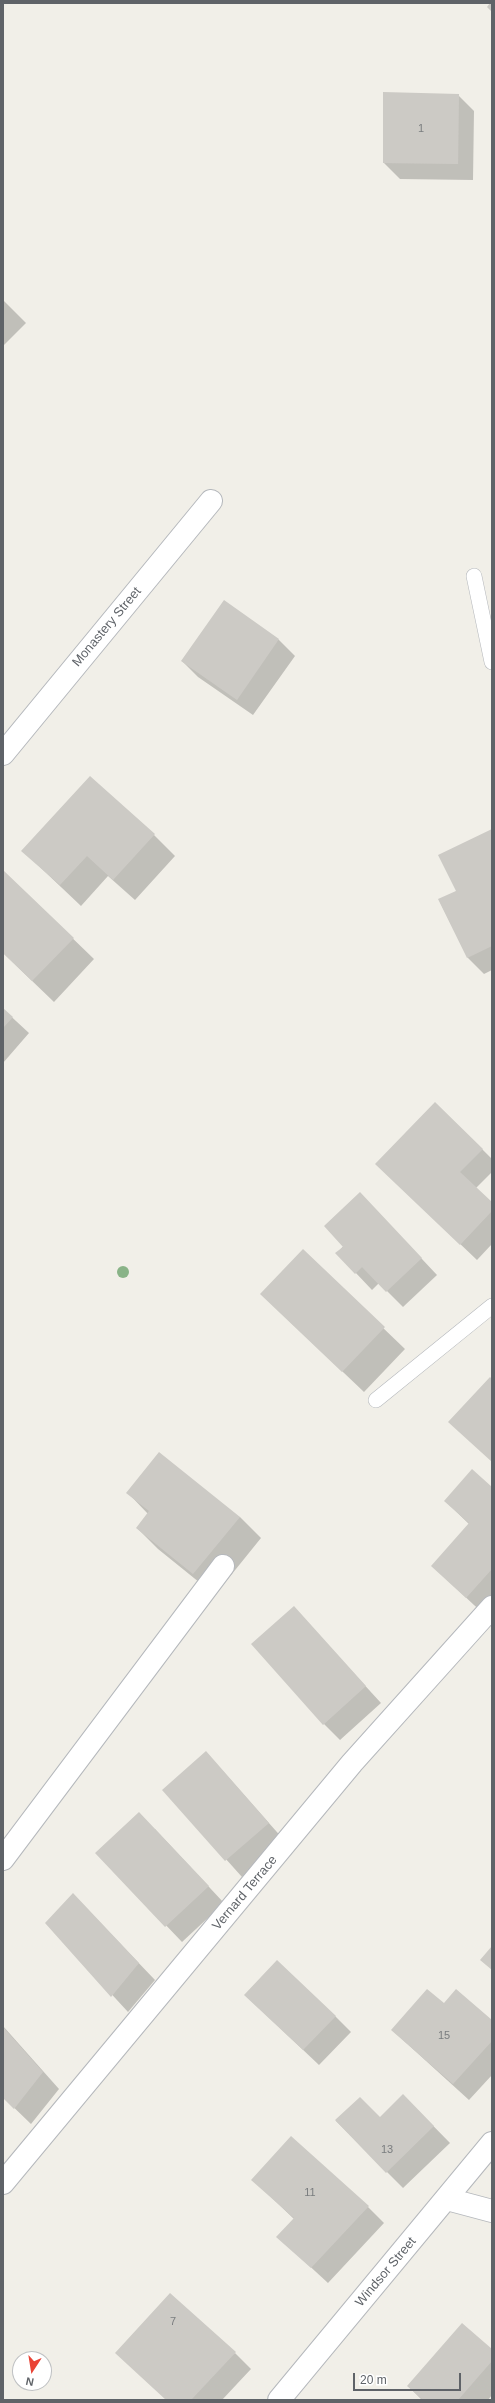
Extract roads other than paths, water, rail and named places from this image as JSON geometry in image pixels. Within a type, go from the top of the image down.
[{"type":"street","name":"Monastery Street","points":[[3,754],[211,501]]},
{"type":"street","points":[[3,1859],[223,1566]]},
{"type":"street","name":"Vernard Terrace","points":[[3,2183],[352,1763],[492,1607]]},
{"type":"street","name":"Windsor Street","points":[[279,2400],[492,2143]]},
{"type":"street","points":[[447,2199],[492,2211]]},
{"type":"lane","points":[[474,576],[492,662]]},
{"type":"lane","points":[[376,1400],[492,1306]]}]
